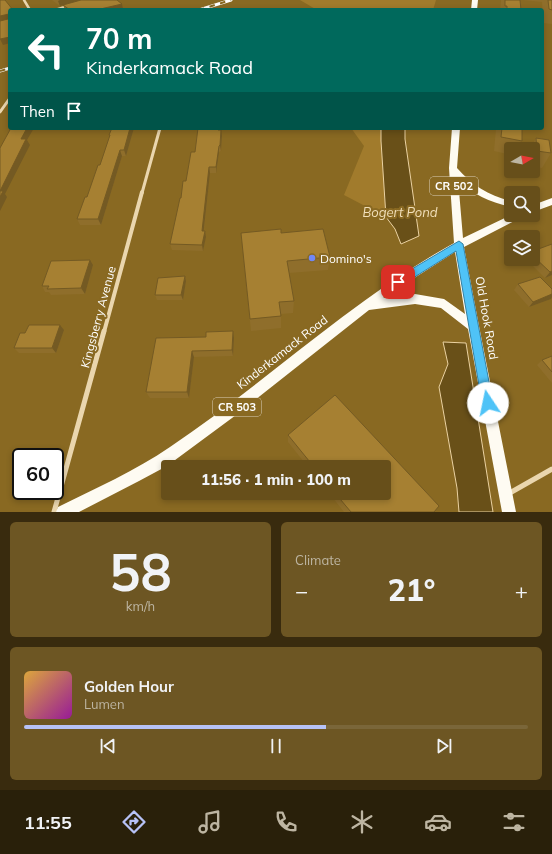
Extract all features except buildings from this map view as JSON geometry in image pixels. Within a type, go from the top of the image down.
[{"type":"main road","name":"Old Hook Road","points":[[456,130],[453,168],[459,244],[473,326],[509,512]]},
{"type":"main road","points":[[453,168],[466,184],[487,197],[504,202]]},
{"type":"main road","points":[[540,206],[552,202]]},
{"type":"main road","name":"Kinderkamack Road","points":[[63,512],[124,483],[174,452],[226,414],[366,305],[408,276],[459,244],[505,222]]},
{"type":"main road","points":[[366,305],[415,299],[444,304],[473,326]]},
{"type":"street","points":[[62,8],[70,6]]},
{"type":"street","points":[[0,112],[8,101]]},
{"type":"street","name":"Kingsberry Avenue","points":[[54,512],[159,130]]},
{"type":"street","points":[[506,495],[552,468]]},
{"type":"shaded area","points":[[300,0],[436,0],[434,8],[314,8]]},
{"type":"shaded area","points":[[352,130],[381,130],[386,217],[344,195],[364,146]]},
{"type":"water","name":"Bogert Pond","points":[[381,130],[405,130],[419,236],[401,244],[395,229],[386,217]]},
{"type":"water","points":[[443,342],[466,343],[493,512],[459,512],[457,488],[439,387],[448,364]]},
{"type":"railway","points":[[205,8],[231,0]]},
{"type":"railway","points":[[0,71],[8,69]]},
{"type":"place","name":"Domino's","points":[[312,258]]},
{"type":"route","points":[[398,282],[459,244],[488,403]]}]
